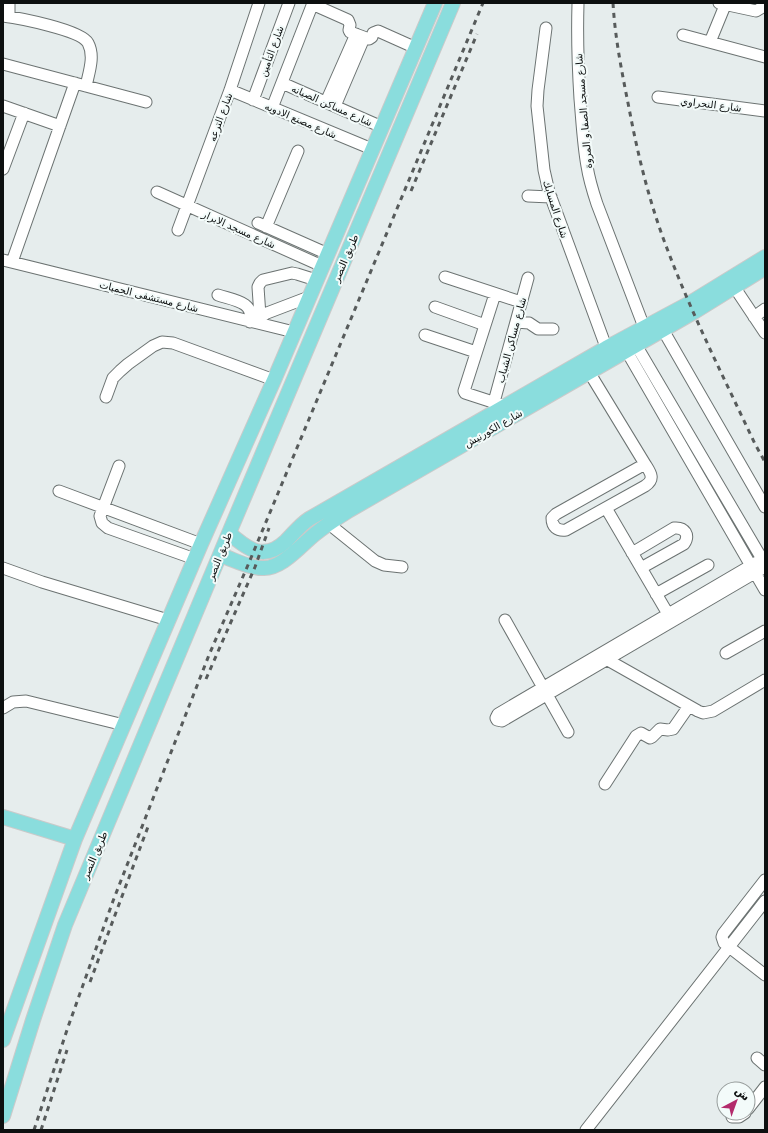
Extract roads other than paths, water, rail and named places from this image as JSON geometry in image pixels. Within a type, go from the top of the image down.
[{"type":"main road","name":"طريق النصر","points":[[3,1040],[75,839],[168,620],[274,380],[435,3]]},
{"type":"main road","name":"طريق النصر","points":[[3,1116],[65,925],[453,3]]},
{"type":"main road","name":"شارع الكورنيش","points":[[229,533],[254,551],[263,552],[276,548],[303,523],[500,404],[608,354],[631,348],[663,330],[732,284],[763,266]]},
{"type":"main road","name":"شارع الكورنيش","points":[[220,554],[258,568],[270,567],[289,557],[315,534],[348,511],[589,372],[608,354],[644,327],[690,303],[732,284]]},
{"type":"main road","points":[[323,511],[329,524]]},
{"type":"main road","points":[[3,818],[75,839]]},
{"type":"main road","points":[[12,1015],[33,1020]]},
{"type":"street","points":[[9,3],[6,16],[32,21],[73,33],[87,41],[91,58],[86,86]]},
{"type":"street","name":"شارع الترعه","points":[[178,230],[230,90],[259,3]]},
{"type":"street","name":"شارع التأمين","points":[[253,100],[289,3]]},
{"type":"street","points":[[710,42],[723,4],[756,11],[761,8],[763,3]]},
{"type":"street","points":[[272,108],[312,4],[346,19],[349,23],[349,32],[371,39],[373,33],[378,31],[416,48]]},
{"type":"street","name":"شارع مسجد الصفا و المروة","points":[[578,4],[577,39],[582,127],[591,186],[644,327]]},
{"type":"street","name":"شارع المسابك","points":[[546,28],[537,106],[544,170],[551,197],[608,354]]},
{"type":"street","points":[[683,35],[765,57]]},
{"type":"street","points":[[331,104],[360,36]]},
{"type":"street","points":[[3,64],[146,102]]},
{"type":"street","points":[[8,261],[75,83]]},
{"type":"street","name":"شارع مساكن الصيانه","points":[[282,83],[382,127]]},
{"type":"street","name":"شارع مصنع الادويه","points":[[230,90],[372,149]]},
{"type":"street","name":"شارع النحراوي","points":[[658,97],[765,111]]},
{"type":"street","points":[[3,106],[60,126]]},
{"type":"street","points":[[3,169],[24,113]]},
{"type":"street","points":[[298,152],[262,225],[325,260]]},
{"type":"street","name":"شارع مسجد الابرار","points":[[156,192],[325,260]]},
{"type":"street","points":[[528,196],[551,197]]},
{"type":"street","name":"شارع مستشفى الحميات","points":[[8,261],[254,320],[294,332]]},
{"type":"street","points":[[254,320],[258,287],[264,280],[297,274],[316,280]]},
{"type":"street","points":[[445,277],[521,302]]},
{"type":"street","name":"شارع مساكن الشباب","points":[[500,404],[516,322],[528,278]]},
{"type":"street","points":[[732,284],[765,333]]},
{"type":"street","points":[[495,294],[464,392],[500,404]]},
{"type":"street","points":[[218,295],[245,304],[251,312],[251,317],[254,320]]},
{"type":"street","points":[[254,320],[309,297]]},
{"type":"street","points":[[435,306],[485,324]]},
{"type":"street","points":[[754,317],[765,309]]},
{"type":"street","points":[[516,322],[529,323],[538,329],[553,329]]},
{"type":"street","points":[[663,330],[765,507]]},
{"type":"street","points":[[425,335],[476,352]]},
{"type":"street","points":[[106,397],[113,378],[120,371],[153,346],[162,342],[173,343],[274,380]]},
{"type":"street","points":[[545,691],[610,655],[671,616],[764,564],[662,390],[631,348]]},
{"type":"street","points":[[631,348],[652,395],[765,590]]},
{"type":"street","points":[[589,372],[645,464],[651,474],[651,478],[648,484],[566,530],[560,531],[552,524],[552,518],[556,514],[645,464]]},
{"type":"street","points":[[652,395],[662,390]]},
{"type":"street","points":[[685,452],[695,445]]},
{"type":"street","points":[[119,466],[100,516],[102,523],[108,528],[195,559]]},
{"type":"street","points":[[600,489],[632,553],[671,616]]},
{"type":"street","points":[[59,491],[201,544]]},
{"type":"street","points":[[586,497],[595,514]]},
{"type":"street","points":[[329,524],[375,561],[384,565],[402,567]]},
{"type":"street","points":[[632,553],[674,528],[680,528],[687,534],[687,540],[684,544],[641,568]]},
{"type":"street","points":[[656,594],[708,565]]},
{"type":"street","points":[[3,568],[42,582],[168,620]]},
{"type":"street","points":[[504,620],[568,732]]},
{"type":"street","points":[[726,654],[765,631]]},
{"type":"street","points":[[610,655],[689,706],[703,713],[713,711],[765,680]]},
{"type":"street","points":[[3,708],[13,702],[26,701],[124,725]]},
{"type":"street","points":[[605,784],[636,736],[641,733],[650,738],[660,729],[673,729],[689,706]]},
{"type":"street","points":[[765,880],[723,934],[722,940],[765,975]]},
{"type":"street","points":[[586,1130],[765,901]]},
{"type":"railway","points":[[34,1130],[68,1027],[113,901],[209,655],[483,3]]},
{"type":"railway","points":[[613,3],[619,56],[633,126],[645,180],[656,216],[678,276],[699,324],[755,444],[765,462]]},
{"type":"railway","points":[[411,191],[477,34]]},
{"type":"railway","points":[[206,679],[255,567],[269,528]]},
{"type":"railway","points":[[90,982],[149,824]]},
{"type":"railway","points":[[41,1130],[67,1050]]}]
